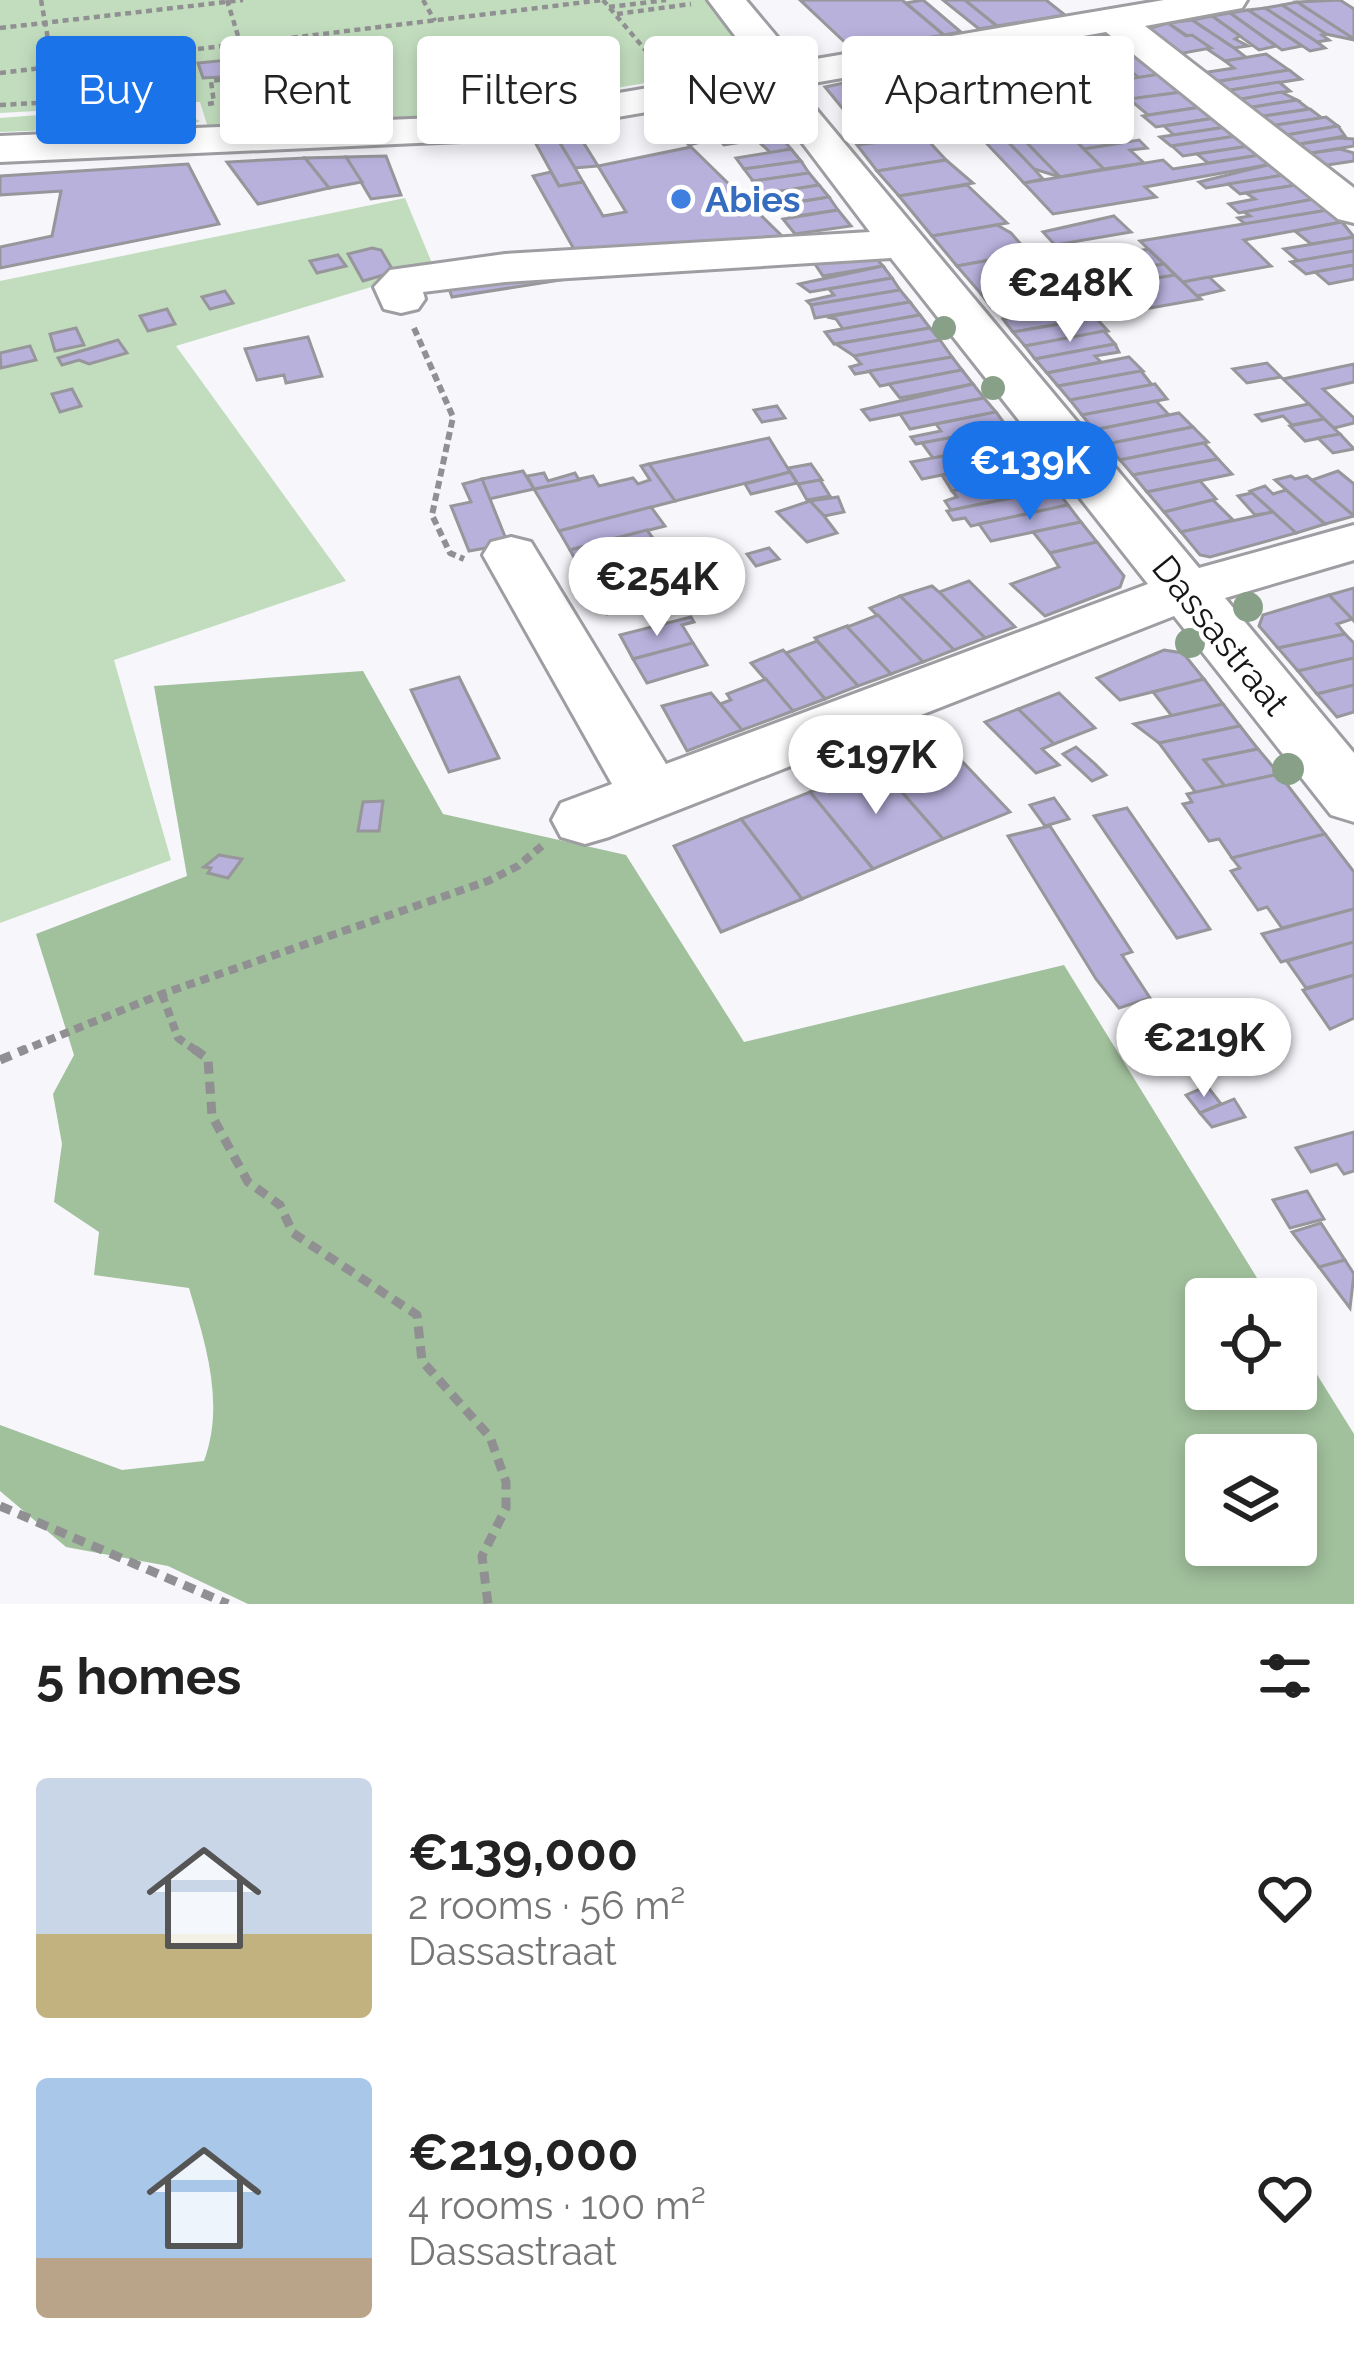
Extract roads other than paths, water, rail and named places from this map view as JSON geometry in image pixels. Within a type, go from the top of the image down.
[{"type":"street","name":"Dassastraat","points":[[726,0],[757,36]]},
{"type":"street","points":[[818,69],[1228,0]]},
{"type":"street","points":[[1114,19],[1354,211]]},
{"type":"street","points":[[0,149],[483,128],[644,99]]},
{"type":"street","name":"Dassastraat","points":[[818,138],[1354,798]]},
{"type":"street","points":[[401,299],[398,287],[406,280],[486,270],[904,244]]},
{"type":"street","points":[[585,820],[1185,591],[1354,542]]},
{"type":"street","points":[[514,560],[651,794]]},
{"type":"place","name":"Abies","points":[[681,199]]}]
